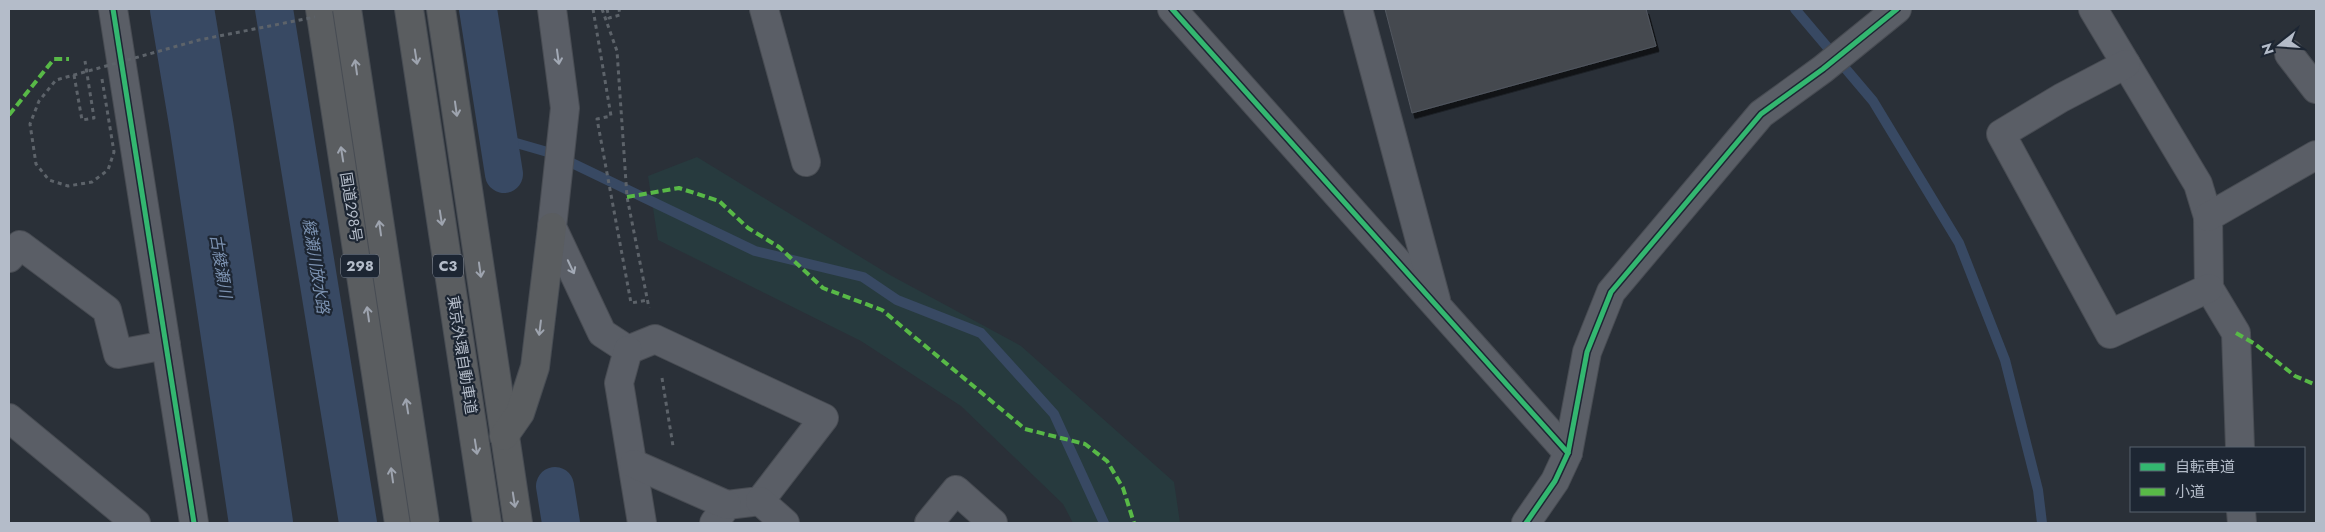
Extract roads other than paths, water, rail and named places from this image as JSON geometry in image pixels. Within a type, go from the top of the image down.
[{"type":"highway","points":[[347,9],[425,523]]},
{"type":"highway","name":"東京外環自動車道","points":[[409,9],[487,523]]},
{"type":"highway","points":[[441,9],[518,523]]},
{"type":"highway","name":"国道298号","points":[[319,12],[399,523]]},
{"type":"highway","points":[[504,436],[520,413],[535,367],[552,227]]},
{"type":"street","points":[[113,9],[194,523]]},
{"type":"street","points":[[552,9],[565,108],[552,227],[602,333],[628,350]]},
{"type":"street","points":[[764,9],[806,162]]},
{"type":"street","points":[[1172,9],[1568,453]]},
{"type":"street","points":[[1358,9],[1437,304]]},
{"type":"street","points":[[1526,523],[1555,481],[1568,453],[1587,352],[1611,292],[1761,114],[1823,69],[1897,9]]},
{"type":"street","points":[[2093,9],[2198,184],[2208,217],[2208,288],[2236,333],[2240,447]]},
{"type":"street","points":[[2289,54],[2316,89]]},
{"type":"street","points":[[2126,64],[2061,98],[2001,134],[2110,334],[2208,288]]},
{"type":"street","points":[[2208,217],[2316,155]]},
{"type":"street","points":[[9,258],[20,245],[107,310],[118,354],[166,345]]},
{"type":"street","points":[[628,350],[655,339],[824,418],[760,501],[720,514],[679,484],[634,464]]},
{"type":"street","points":[[628,350],[619,383],[634,464],[642,523]]},
{"type":"street","points":[[9,418],[136,523]]},
{"type":"street","points":[[929,523],[956,490],[994,523]]},
{"type":"street","points":[[760,501],[785,523]]},
{"type":"waterway","name":"古綾瀬川","points":[[182,9],[202,129],[261,523]]},
{"type":"waterway","name":"綾瀬川放水路","points":[[274,9],[358,523]]},
{"type":"waterway","name":"綾瀬川放水路","points":[[478,9],[504,174]]},
{"type":"waterway","points":[[1795,9],[1873,101],[1959,243],[2005,360],[2038,490],[2042,523]]},
{"type":"waterway","points":[[499,138],[551,153],[755,251],[863,277],[897,300],[981,333],[1054,414],[1104,523]]},
{"type":"waterway","name":"綾瀬川放水路","points":[[555,486],[561,523]]}]
